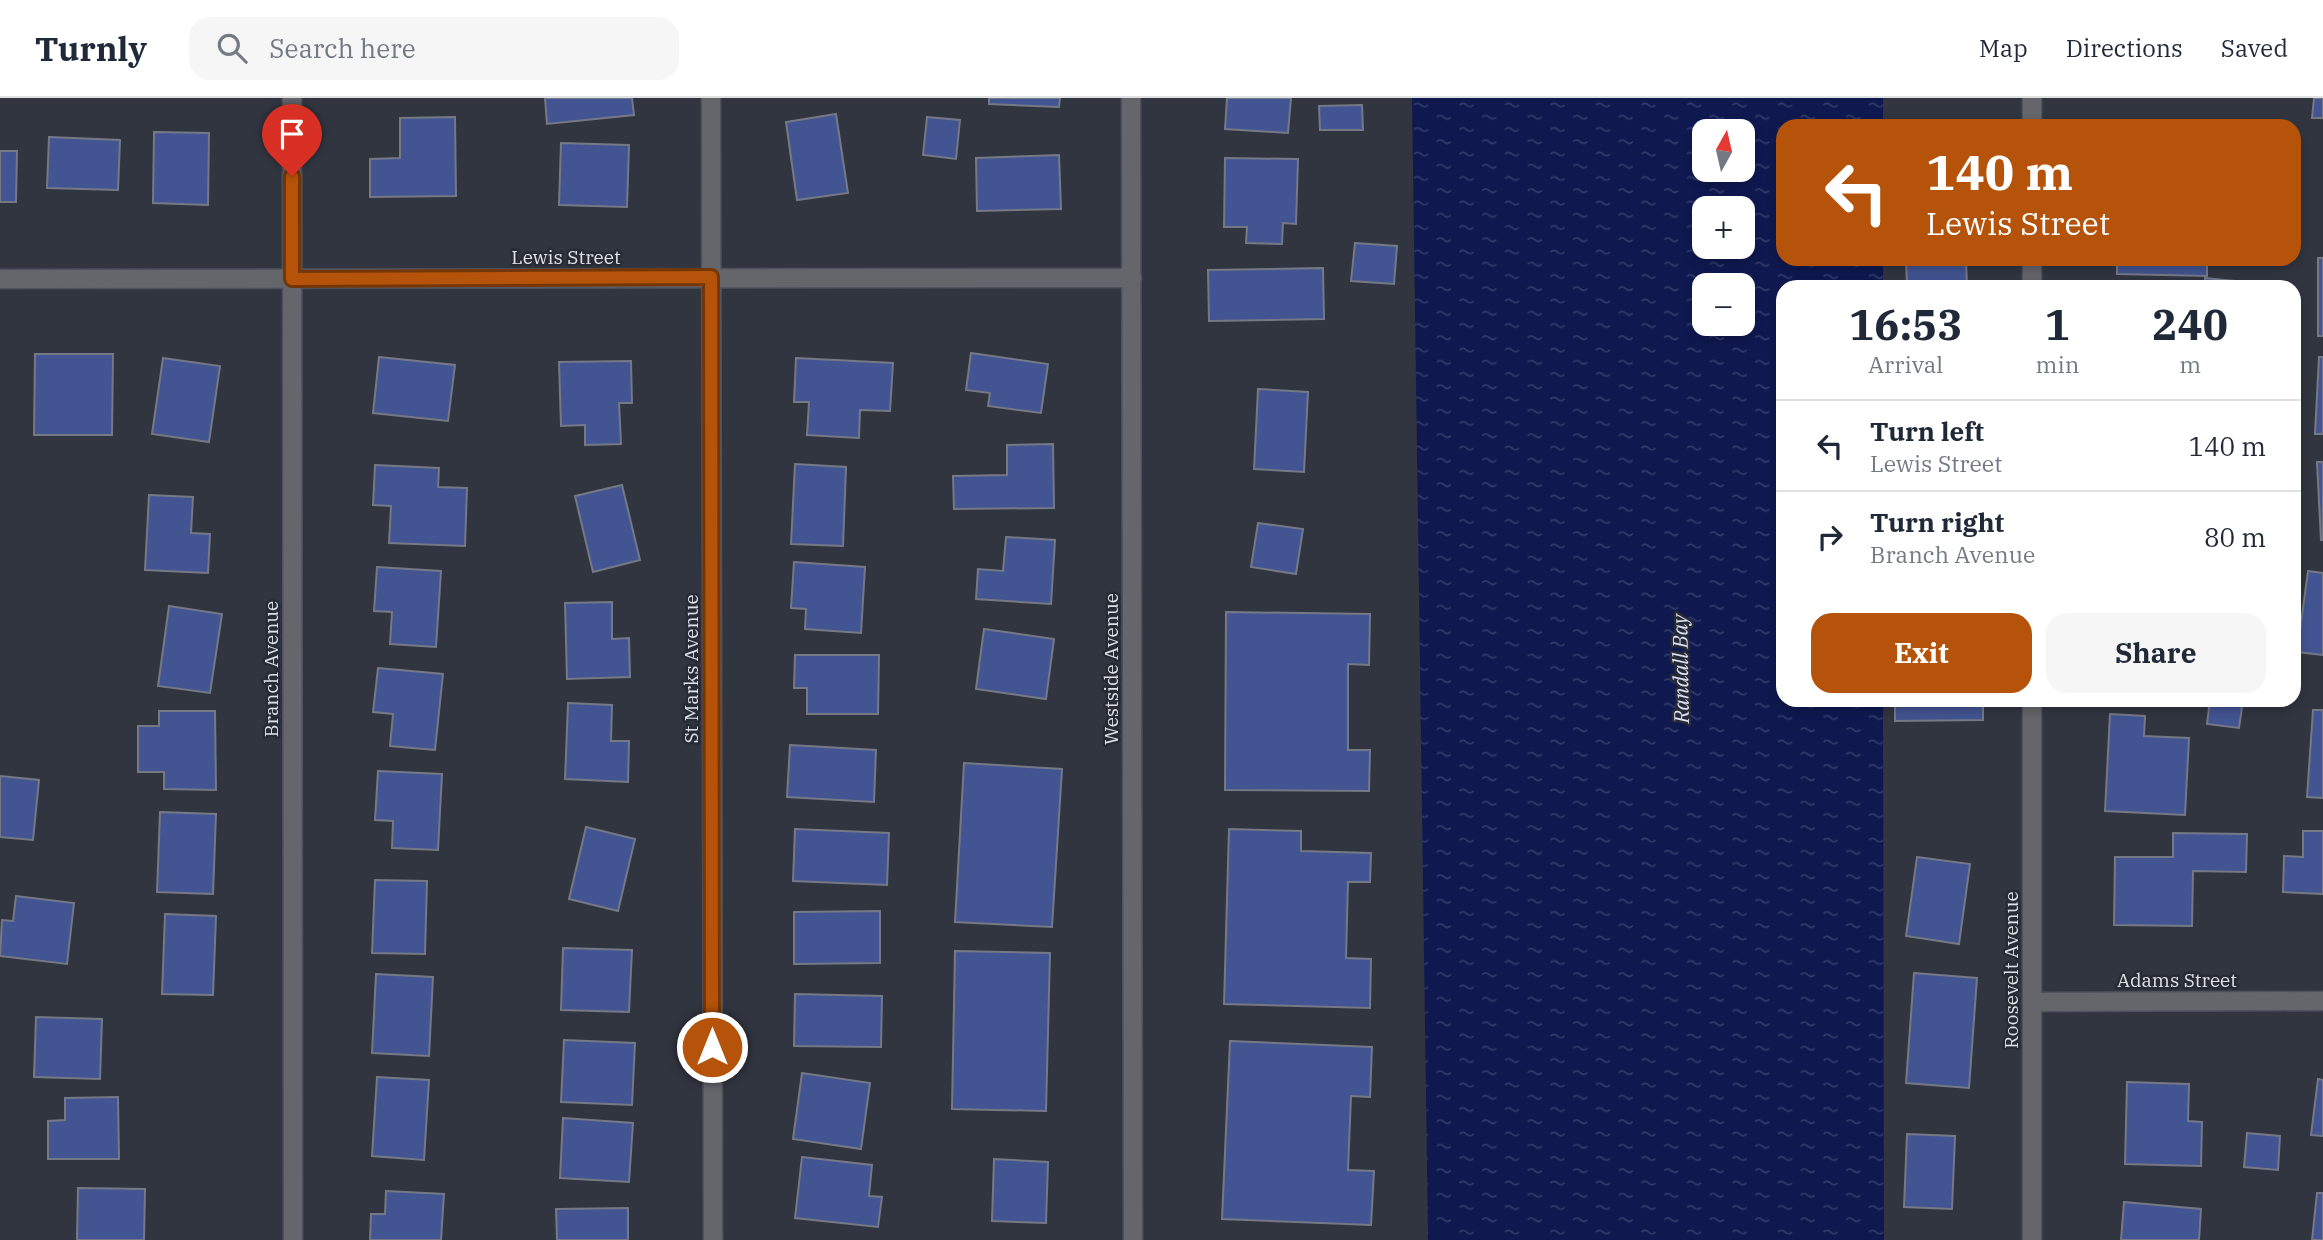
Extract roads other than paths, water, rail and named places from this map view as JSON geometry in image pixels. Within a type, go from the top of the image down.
[{"type":"street","name":"Branch Avenue","points":[[292,98],[293,1240]]},
{"type":"street","name":"St Marks Avenue","points":[[711,98],[713,1240]]},
{"type":"street","name":"Westside Avenue","points":[[1132,98],[1133,1240]]},
{"type":"street","points":[[2032,98],[2032,119]]},
{"type":"street","name":"Lewis Street","points":[[0,279],[1132,278]]},
{"type":"street","name":"Roosevelt Avenue","points":[[2032,707],[2032,1240]]},
{"type":"street","name":"Adams Street","points":[[2032,1002],[2323,1001]]},
{"type":"water","name":"Randall Bay","points":[[1412,98],[1883,98],[1883,119],[1776,119],[1776,266],[1883,266],[1883,280],[1776,280],[1776,707],[1883,707],[1884,1240],[1428,1240]]}]
